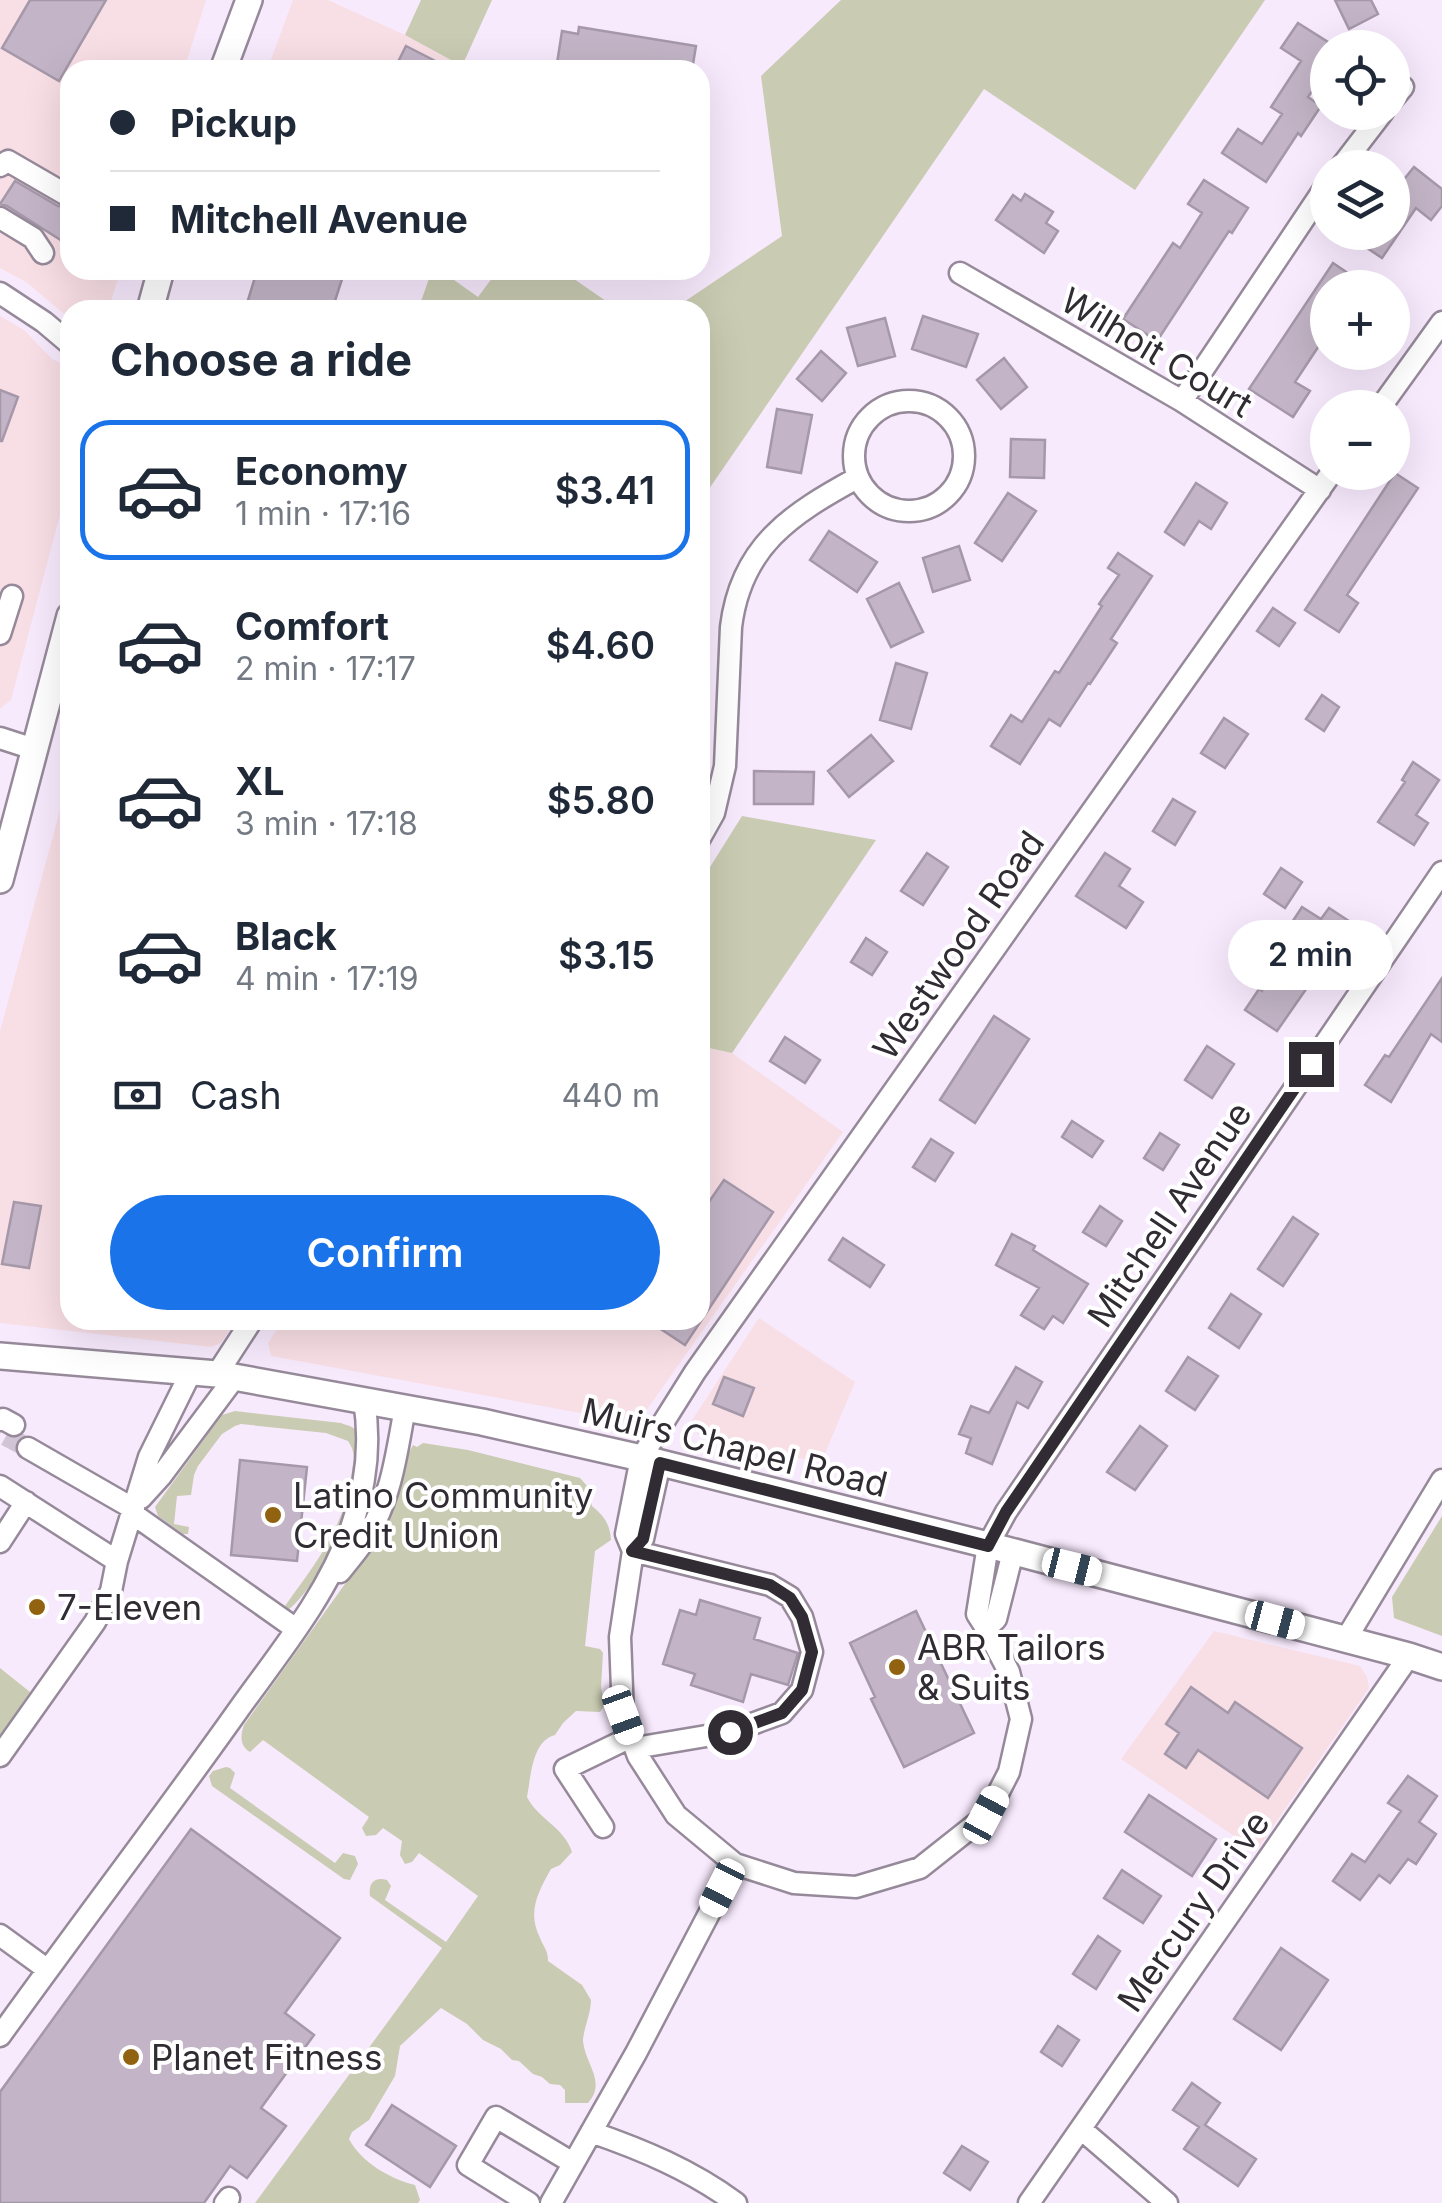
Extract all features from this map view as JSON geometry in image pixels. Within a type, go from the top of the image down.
[{"type":"main road","points":[[228,60],[249,0]]},
{"type":"main road","points":[[0,880],[60,653]]},
{"type":"main road","name":"Muirs Chapel Road","points":[[0,1356],[226,1375],[482,1422],[1000,1549],[1442,1667]]},
{"type":"street","points":[[1354,150],[1369,130]]},
{"type":"street","points":[[0,166],[8,161],[60,191]]},
{"type":"street","points":[[1182,401],[1310,211]]},
{"type":"street","points":[[0,218],[33,238],[42,253]]},
{"type":"street","name":"Wilhoit Court","points":[[960,273],[1310,472]]},
{"type":"street","points":[[0,293],[60,336]]},
{"type":"street","points":[[1394,390],[1440,330]]},
{"type":"street","points":[[913,400],[936,408],[955,425],[964,460],[957,484],[929,508],[892,510],[871,498],[857,478],[853,453],[860,429],[888,404],[913,400]]},
{"type":"street","points":[[710,820],[725,766],[730,627],[740,584],[758,554],[789,520],[857,478]]},
{"type":"street","name":"Westwood Road","points":[[651,1461],[695,1372],[1320,490]]},
{"type":"street","points":[[0,634],[12,596]]},
{"type":"street","points":[[0,738],[34,750]]},
{"type":"street","name":"Mitchell Avenue","points":[[736,1864],[794,1883],[856,1887],[920,1868],[986,1815],[1009,1772],[1021,1719],[1009,1672],[976,1614],[1000,1549],[1006,1512],[1442,872]]},
{"type":"street","points":[[134,1509],[161,1476],[226,1375],[247,1330]]},
{"type":"street","points":[[0,1756],[95,1622],[111,1591],[149,1457],[190,1372]]},
{"type":"street","points":[[314,1605],[359,1505],[367,1456],[364,1400]]},
{"type":"street","points":[[0,2036],[357,1551],[380,1512],[405,1408]]},
{"type":"street","points":[[27,1448],[28,1463],[47,1459],[134,1509],[296,1630]]},
{"type":"street","points":[[551,2203],[736,1864],[676,1815],[638,1756],[623,1715],[620,1637],[632,1551],[626,1534],[651,1461]]},
{"type":"street","points":[[1346,1639],[1442,1480]]},
{"type":"street","points":[[0,1486],[118,1561]]},
{"type":"street","points":[[1,1540],[26,1502]]},
{"type":"street","points":[[603,1827],[565,1768],[633,1743],[730,1732],[782,1713],[802,1690],[812,1652],[802,1617],[790,1598],[770,1585],[632,1551]]},
{"type":"street","name":"Mercury Drive","points":[[1029,2203],[1410,1656]]},
{"type":"street","points":[[0,1935],[48,1970]]},
{"type":"street","points":[[530,2203],[468,2166],[496,2118],[574,2163]]},
{"type":"street","points":[[1080,2128],[1167,2203]]},
{"type":"street","points":[[591,2132],[673,2164],[736,2203]]},
{"type":"shaded area","points":[[0,0],[206,0],[187,60],[60,60],[60,280],[118,280],[111,300],[60,300],[60,311],[26,282],[0,268]]},
{"type":"shaded area","points":[[293,0],[328,0],[451,60],[271,60]]},
{"type":"shaded area","points":[[0,316],[24,330],[60,363],[60,515],[11,700],[0,709]]},
{"type":"shaded area","points":[[60,810],[60,1330],[0,1323],[0,1031]]},
{"type":"shaded area","points":[[710,1048],[732,1053],[843,1132],[710,1320]]},
{"type":"shaded area","points":[[759,1318],[855,1382],[821,1463],[698,1435],[692,1420]]},
{"type":"shaded area","points":[[62,1330],[229,1330],[221,1343],[211,1347]]},
{"type":"shaded area","points":[[276,1330],[703,1330],[641,1418],[629,1422],[271,1356],[268,1343]]},
{"type":"shaded area","points":[[1214,1631],[1360,1666],[1367,1677],[1369,1688],[1256,1851],[1121,1759]]},
{"type":"green space","points":[[421,0],[492,0],[465,60],[451,60],[405,35]]},
{"type":"green space","points":[[841,0],[1265,0],[1135,190],[984,89],[710,487],[710,300],[687,300],[782,236],[761,76]]},
{"type":"green space","points":[[428,280],[454,280],[478,297],[491,280],[576,280],[604,300],[422,300]]},
{"type":"green space","points":[[742,816],[876,840],[732,1053],[710,1048],[710,867]]},
{"type":"green space","points":[[235,1411],[341,1423],[354,1429],[359,1437],[359,1472],[350,1517],[323,1567],[288,1610],[285,1606],[318,1558],[343,1509],[353,1451],[348,1441],[326,1433],[235,1426],[222,1434],[198,1466],[191,1495],[177,1496],[174,1524],[189,1527],[188,1534],[183,1534],[158,1516],[155,1507],[222,1415]]},
{"type":"green space","points":[[423,1443],[580,1478],[588,1487],[592,1506],[609,1529],[611,1540],[595,1551],[585,1646],[603,1653],[604,1706],[600,1712],[576,1711],[555,1735],[541,1744],[527,1797],[564,1836],[572,1852],[551,1869],[538,1894],[534,1919],[548,1961],[582,1985],[591,2000],[583,2041],[596,2088],[588,2103],[565,2103],[565,2090],[560,2085],[533,2074],[441,2008],[400,2046],[395,2076],[369,2120],[352,2132],[349,2139],[377,2168],[415,2185],[418,2203],[255,2203],[442,1948],[370,1896],[373,1882],[387,1880],[391,1886],[385,1900],[446,1942],[478,1896],[419,1853],[405,1864],[400,1855],[402,1841],[383,1828],[376,1835],[366,1836],[362,1828],[369,1817],[263,1740],[250,1752],[242,1740],[244,1725],[380,1535],[395,1503],[408,1454],[413,1445]]},
{"type":"green space","points":[[1442,1516],[1442,1636],[1394,1618],[1392,1597]]},
{"type":"green space","points":[[0,1668],[30,1692],[0,1737]]},
{"type":"green space","points":[[226,1767],[235,1773],[230,1788],[335,1863],[343,1853],[355,1856],[358,1864],[350,1880],[212,1786],[209,1776]]},
{"type":"building","points":[[30,0],[106,0],[71,60],[60,60],[59,81],[2,48]]},
{"type":"building","points":[[1335,0],[1371,0],[1378,14],[1349,29]]},
{"type":"building","points":[[1298,23],[1310,31],[1310,122],[1301,136],[1298,133],[1266,182],[1222,153],[1238,129],[1262,144],[1282,114],[1271,107],[1301,61],[1281,48]]},
{"type":"building","points":[[579,27],[696,46],[694,60],[558,60],[562,31],[578,34]]},
{"type":"building","points":[[406,46],[433,60],[399,60]]},
{"type":"building","points":[[1414,167],[1442,189],[1442,206],[1431,220],[1416,208],[1410,217],[1410,172]]},
{"type":"building","points":[[1204,180],[1248,208],[1157,341],[1123,319],[1173,243],[1180,248],[1202,213],[1188,204]]},
{"type":"building","points":[[15,181],[60,206],[60,240],[7,206],[0,204]]},
{"type":"building","points":[[1025,194],[1053,212],[1046,223],[1058,231],[1044,253],[996,220],[1013,195],[1021,201]]},
{"type":"building","points":[[1370,250],[1387,250],[1382,258]]},
{"type":"building","points":[[254,280],[342,280],[335,300],[248,300]]},
{"type":"building","points":[[1310,298],[1310,359],[1295,382],[1310,391],[1293,417],[1249,389]]},
{"type":"building","points":[[923,316],[978,334],[966,367],[912,349]]},
{"type":"building","points":[[885,318],[895,356],[858,366],[847,328]]},
{"type":"building","points":[[821,351],[846,373],[822,401],[797,379]]},
{"type":"building","points":[[1004,358],[1027,387],[1001,409],[977,380]]},
{"type":"building","points":[[0,390],[18,397],[2,441],[0,441]]},
{"type":"building","points":[[777,409],[812,415],[801,473],[767,467]]},
{"type":"building","points":[[1011,439],[1045,440],[1044,478],[1010,477]]},
{"type":"building","points":[[1196,483],[1227,503],[1211,529],[1199,521],[1184,545],[1165,532]]},
{"type":"building","points":[[1410,483],[1418,488],[1347,595],[1358,603],[1339,632],[1305,610],[1384,490],[1410,490]]},
{"type":"building","points":[[1008,493],[1036,511],[1002,561],[975,543]]},
{"type":"building","points":[[829,531],[877,562],[857,592],[810,560]]},
{"type":"building","points":[[959,546],[970,580],[933,592],[923,558]]},
{"type":"building","points":[[1118,553],[1152,576],[1111,639],[1117,643],[1090,684],[1060,726],[1049,719],[1020,764],[991,746],[1011,715],[1022,722],[1055,671],[1059,673],[1119,575],[1108,568]]},
{"type":"building","points":[[899,583],[923,632],[891,647],[867,599]]},
{"type":"building","points":[[1273,608],[1295,623],[1279,646],[1257,631]]},
{"type":"building","points":[[896,663],[927,673],[911,729],[880,720]]},
{"type":"building","points":[[1322,695],[1339,707],[1324,731],[1306,719]]},
{"type":"building","points":[[1224,718],[1248,734],[1225,768],[1201,753]]},
{"type":"building","points":[[871,735],[893,761],[849,797],[828,771]]},
{"type":"building","points":[[1413,762],[1439,780],[1416,815],[1428,823],[1414,845],[1378,822],[1405,782],[1402,780]]},
{"type":"building","points":[[754,771],[814,772],[813,804],[754,804]]},
{"type":"building","points":[[1173,799],[1195,812],[1175,845],[1153,831]]},
{"type":"building","points":[[927,853],[948,867],[923,905],[901,891]]},
{"type":"building","points":[[1105,853],[1130,869],[1119,886],[1143,902],[1126,928],[1076,896]]},
{"type":"building","points":[[1281,868],[1302,882],[1285,908],[1264,894]]},
{"type":"building","points":[[1302,907],[1321,919],[1329,908],[1352,923],[1277,1031],[1245,1010],[1297,937],[1287,930]]},
{"type":"building","points":[[866,938],[887,952],[872,975],[851,962]]},
{"type":"building","points":[[1442,978],[1442,1042],[1431,1034],[1391,1102],[1365,1085],[1385,1055],[1389,1057]]},
{"type":"building","points":[[994,1016],[1029,1039],[975,1123],[940,1100]]},
{"type":"building","points":[[785,1037],[820,1060],[805,1083],[770,1061]]},
{"type":"building","points":[[1207,1046],[1234,1064],[1212,1098],[1185,1080]]},
{"type":"building","points":[[1072,1121],[1103,1141],[1092,1157],[1062,1137]]},
{"type":"building","points":[[1160,1133],[1179,1145],[1163,1170],[1144,1158]]},
{"type":"building","points":[[931,1139],[953,1153],[935,1181],[913,1167]]},
{"type":"building","points":[[724,1180],[773,1212],[710,1307],[710,1200]]},
{"type":"building","points":[[14,1202],[41,1206],[29,1268],[2,1264]]},
{"type":"building","points":[[1100,1206],[1122,1221],[1106,1246],[1083,1232]]},
{"type":"building","points":[[1293,1217],[1318,1234],[1283,1286],[1258,1269]]},
{"type":"building","points":[[1012,1234],[1088,1284],[1063,1323],[1053,1316],[1044,1329],[1021,1315],[1039,1288],[996,1265]]},
{"type":"building","points":[[843,1238],[884,1265],[870,1287],[829,1260]]},
{"type":"building","points":[[1231,1294],[1261,1314],[1239,1348],[1209,1328]]},
{"type":"building","points":[[662,1330],[695,1330],[685,1345]]},
{"type":"building","points":[[1188,1357],[1218,1376],[1195,1410],[1166,1391]]},
{"type":"building","points":[[1016,1367],[1042,1382],[1028,1408],[1017,1402],[992,1464],[966,1453],[971,1438],[959,1434],[971,1406],[989,1413]]},
{"type":"building","points":[[724,1377],[754,1388],[743,1416],[713,1404]]},
{"type":"building","points":[[1140,1426],[1167,1446],[1135,1490],[1107,1472]]},
{"type":"building","points":[[240,1460],[307,1467],[297,1561],[231,1555]]},
{"type":"building","points":[[700,1600],[760,1618],[754,1639],[798,1653],[788,1685],[751,1674],[743,1702],[691,1685],[695,1674],[663,1664],[680,1610],[696,1615]]},
{"type":"building","points":[[916,1611],[974,1733],[904,1767],[871,1699],[875,1697],[850,1643]]},
{"type":"building","points":[[1191,1687],[1228,1713],[1235,1702],[1302,1748],[1268,1798],[1198,1750],[1186,1768],[1165,1754],[1179,1733],[1166,1724]]},
{"type":"building","points":[[1408,1776],[1437,1796],[1419,1822],[1436,1834],[1416,1864],[1408,1859],[1390,1883],[1379,1875],[1360,1900],[1333,1881],[1352,1854],[1365,1862],[1401,1811],[1388,1803]]},
{"type":"building","points":[[1149,1795],[1216,1839],[1192,1876],[1125,1832]]},
{"type":"building","points":[[191,1829],[340,1938],[285,2013],[314,2035],[261,2108],[286,2126],[247,2178],[230,2166],[204,2203],[0,2203],[0,2092]]},
{"type":"building","points":[[1122,1870],[1161,1896],[1143,1923],[1104,1898]]},
{"type":"building","points":[[1098,1936],[1120,1951],[1096,1989],[1073,1974]]},
{"type":"building","points":[[1281,1948],[1328,1980],[1281,2050],[1234,2019]]},
{"type":"building","points":[[1058,2026],[1079,2040],[1062,2066],[1041,2052]]},
{"type":"building","points":[[1192,2083],[1220,2103],[1205,2125],[1256,2159],[1238,2186],[1184,2149],[1199,2127],[1173,2110]]},
{"type":"building","points":[[392,2105],[456,2146],[430,2187],[366,2145]]},
{"type":"building","points":[[962,2146],[988,2162],[970,2190],[944,2173]]},
{"type":"tunnel","points":[[6,1436],[28,1448]]},
{"type":"place","name":"Latino Community Credit Union","points":[[273,1515]]},
{"type":"place","name":"7-Eleven","points":[[37,1607]]},
{"type":"place","name":"ABR Tailors & Suits","points":[[897,1667]]},
{"type":"place","name":"Planet Fitness","points":[[131,2057]]},
{"type":"route","points":[[730,1732],[782,1713],[802,1690],[812,1652],[802,1617],[790,1598],[770,1585],[632,1551],[643,1539],[660,1463],[988,1546],[1006,1512],[1311,1064]]}]
